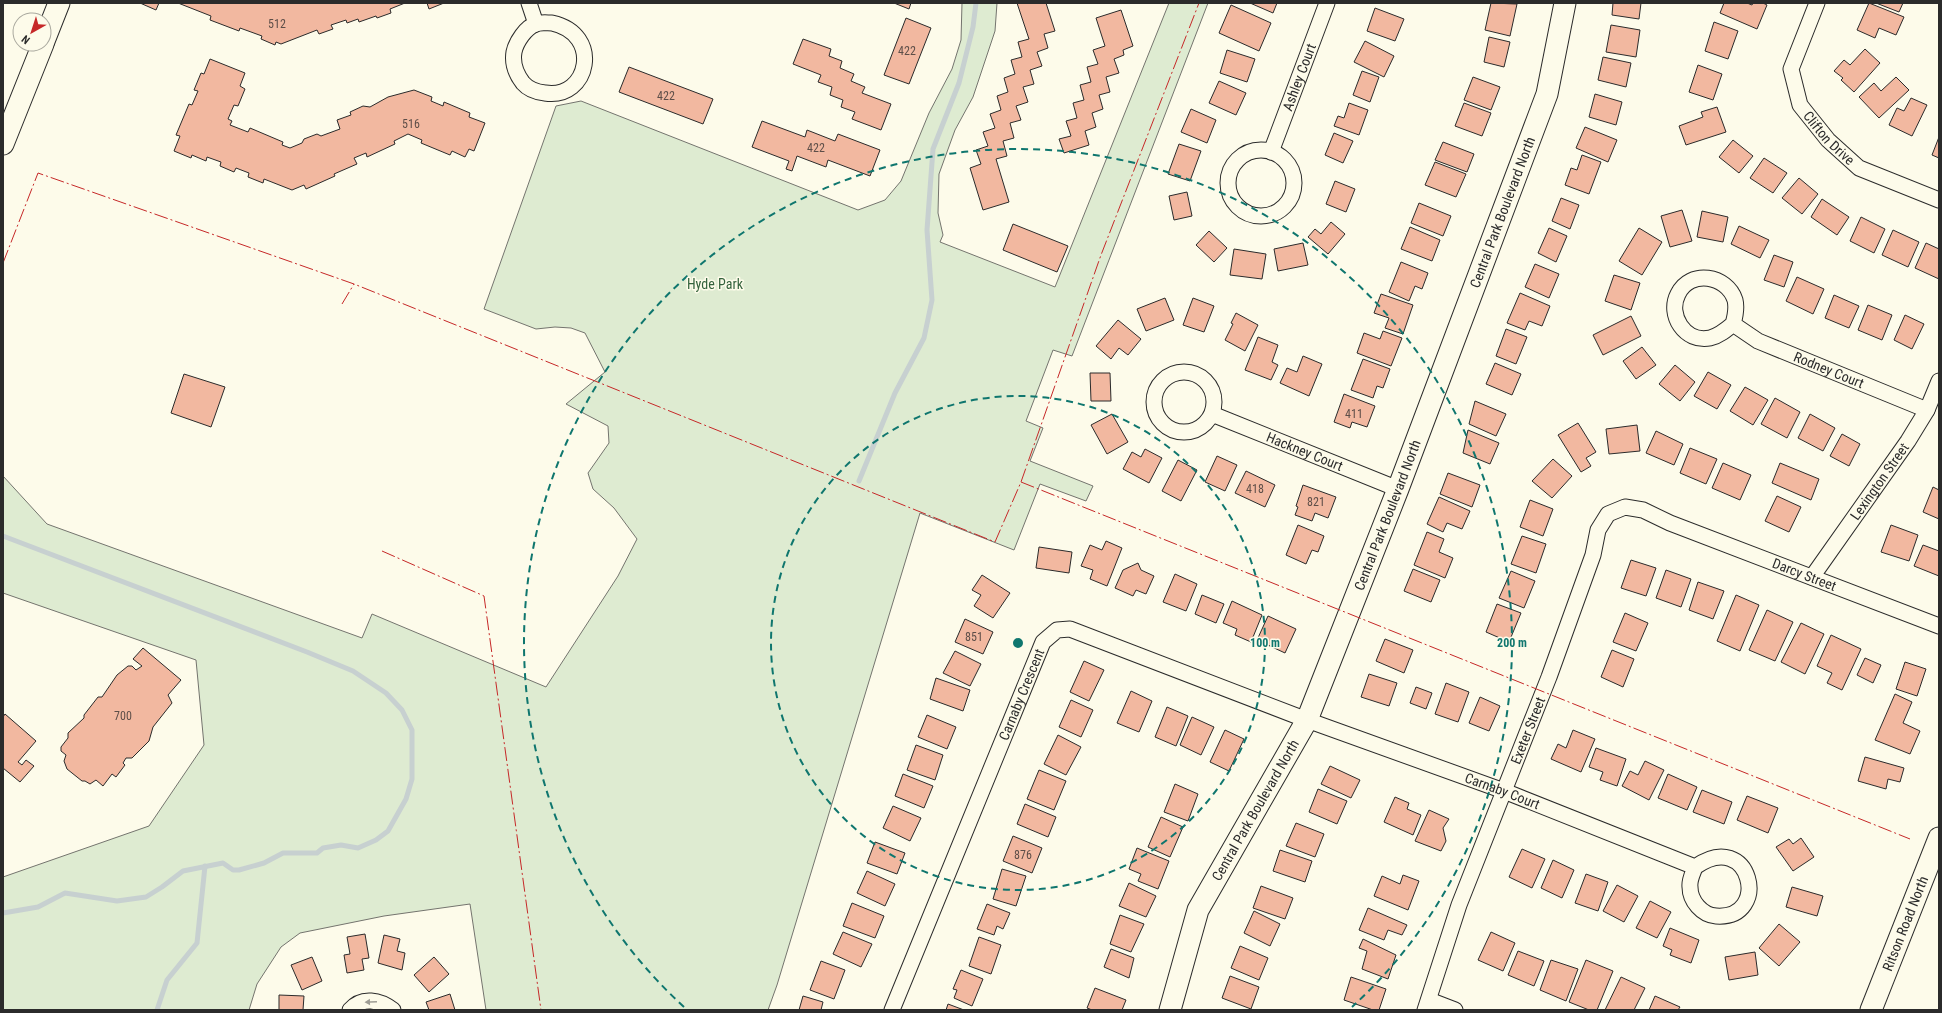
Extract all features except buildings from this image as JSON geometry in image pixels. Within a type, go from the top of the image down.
[{"type":"street","points":[[52,21],[59,3]]},
{"type":"street","points":[[529,3],[536,24]]},
{"type":"street","name":"Ashley Court","points":[[1271,152],[1327,3]]},
{"type":"street","name":"Central Park Boulevard North","points":[[1170,1010],[1198,910],[1307,720],[1398,490],[1547,94],[1565,3]]},
{"type":"street","name":"Clifton Drive","points":[[1817,3],[1791,69],[1800,105],[1828,140],[1860,168],[1939,200]]},
{"type":"street","points":[[536,24],[560,25],[572,30],[580,40],[585,55],[583,70],[575,84],[565,91],[553,95],[535,92],[526,86],[518,77],[514,64],[514,52],[519,40],[536,24]]},
{"type":"street","points":[[3,144],[40,52]]},
{"type":"street","points":[[1252,152],[1271,152],[1281,157],[1292,173],[1294,185],[1290,199],[1282,208],[1272,214],[1253,215],[1243,211],[1234,203],[1229,192],[1228,177],[1232,166],[1242,157],[1252,152]]},
{"type":"street","points":[[1704,277],[1714,278],[1724,283],[1731,291],[1735,301],[1736,311],[1733,324],[1718,336],[1699,338],[1690,334],[1682,328],[1677,321],[1674,311],[1678,293],[1684,285],[1693,280],[1704,277]]},
{"type":"street","name":"Rodney Court","points":[[1733,324],[1758,341],[1927,410]]},
{"type":"street","points":[[1180,372],[1195,374],[1204,379],[1210,386],[1214,404],[1212,414],[1204,425],[1192,431],[1181,432],[1171,429],[1162,423],[1154,408],[1158,386],[1170,375],[1180,372]]},
{"type":"street","name":"Lexington Street","points":[[1812,577],[1908,441],[1927,410],[1939,381]]},
{"type":"street","name":"Hackney Court","points":[[1212,414],[1398,490]]},
{"type":"street","name":"Exeter Street","points":[[1427,1005],[1459,905],[1549,677],[1593,555],[1598,530],[1608,514],[1626,507],[1643,510],[1670,523]]},
{"type":"street","name":"Darcy Street","points":[[1670,523],[1939,626]]},
{"type":"street","name":"Carnaby Crescent","points":[[892,1010],[1043,642],[1057,630],[1070,629],[1307,720]]},
{"type":"street","name":"Carnaby Court","points":[[1307,720],[1504,791],[1695,867]]},
{"type":"street","name":"Ritson Road North","points":[[1871,1010],[1935,861],[1939,838]]},
{"type":"street","points":[[1721,857],[1731,859],[1740,864],[1746,872],[1749,881],[1750,891],[1747,900],[1740,909],[1723,917],[1713,916],[1704,912],[1696,906],[1691,897],[1690,888],[1695,867],[1711,858],[1721,857]]},
{"type":"street","points":[[350,1010],[360,1004],[373,1000],[383,1003],[392,1010]]},
{"type":"street","points":[[1427,1005],[1455,1010]]},
{"type":"green space","name":"Hyde Park","points":[[962,3],[997,3],[995,31],[973,97],[955,130],[939,174],[938,213],[943,235],[940,242],[1055,287],[1169,3],[1208,3],[1072,356],[1053,350],[1026,421],[1043,428],[1030,461],[1093,486],[1086,501],[1040,484],[1014,550],[920,513],[777,985],[768,1010],[486,1010],[470,904],[384,916],[300,933],[281,947],[257,984],[249,1010],[3,1010],[3,877],[149,826],[204,745],[196,660],[3,593],[3,476],[47,524],[362,638],[372,614],[546,687],[618,576],[637,539],[614,508],[593,489],[588,473],[609,443],[608,426],[566,404],[605,372],[585,333],[571,328],[555,327],[536,329],[484,309],[556,106],[581,101],[858,210],[885,200],[901,181],[929,113],[952,69],[961,40]]},
{"type":"waterway","points":[[859,481],[895,393],[924,338],[932,300],[927,230],[933,149],[959,83],[973,27],[976,3]]},
{"type":"waterway","points":[[3,536],[353,671],[386,693],[402,710],[412,730],[412,779],[406,799],[388,831],[376,840],[358,848],[341,845],[323,848],[317,853],[283,853],[264,863],[239,870],[233,870],[223,863],[183,871],[146,897],[117,901],[65,893],[38,907],[3,913]]},
{"type":"waterway","points":[[157,1010],[167,980],[197,943],[205,866]]},
{"type":"power","points":[[3,263],[38,173],[354,284],[995,542],[1021,482],[1101,255],[1199,3]]},
{"type":"power","points":[[342,304],[354,284]]},
{"type":"power","points":[[1021,482],[1910,839]]},
{"type":"power","points":[[382,551],[484,596],[541,1010]]}]
